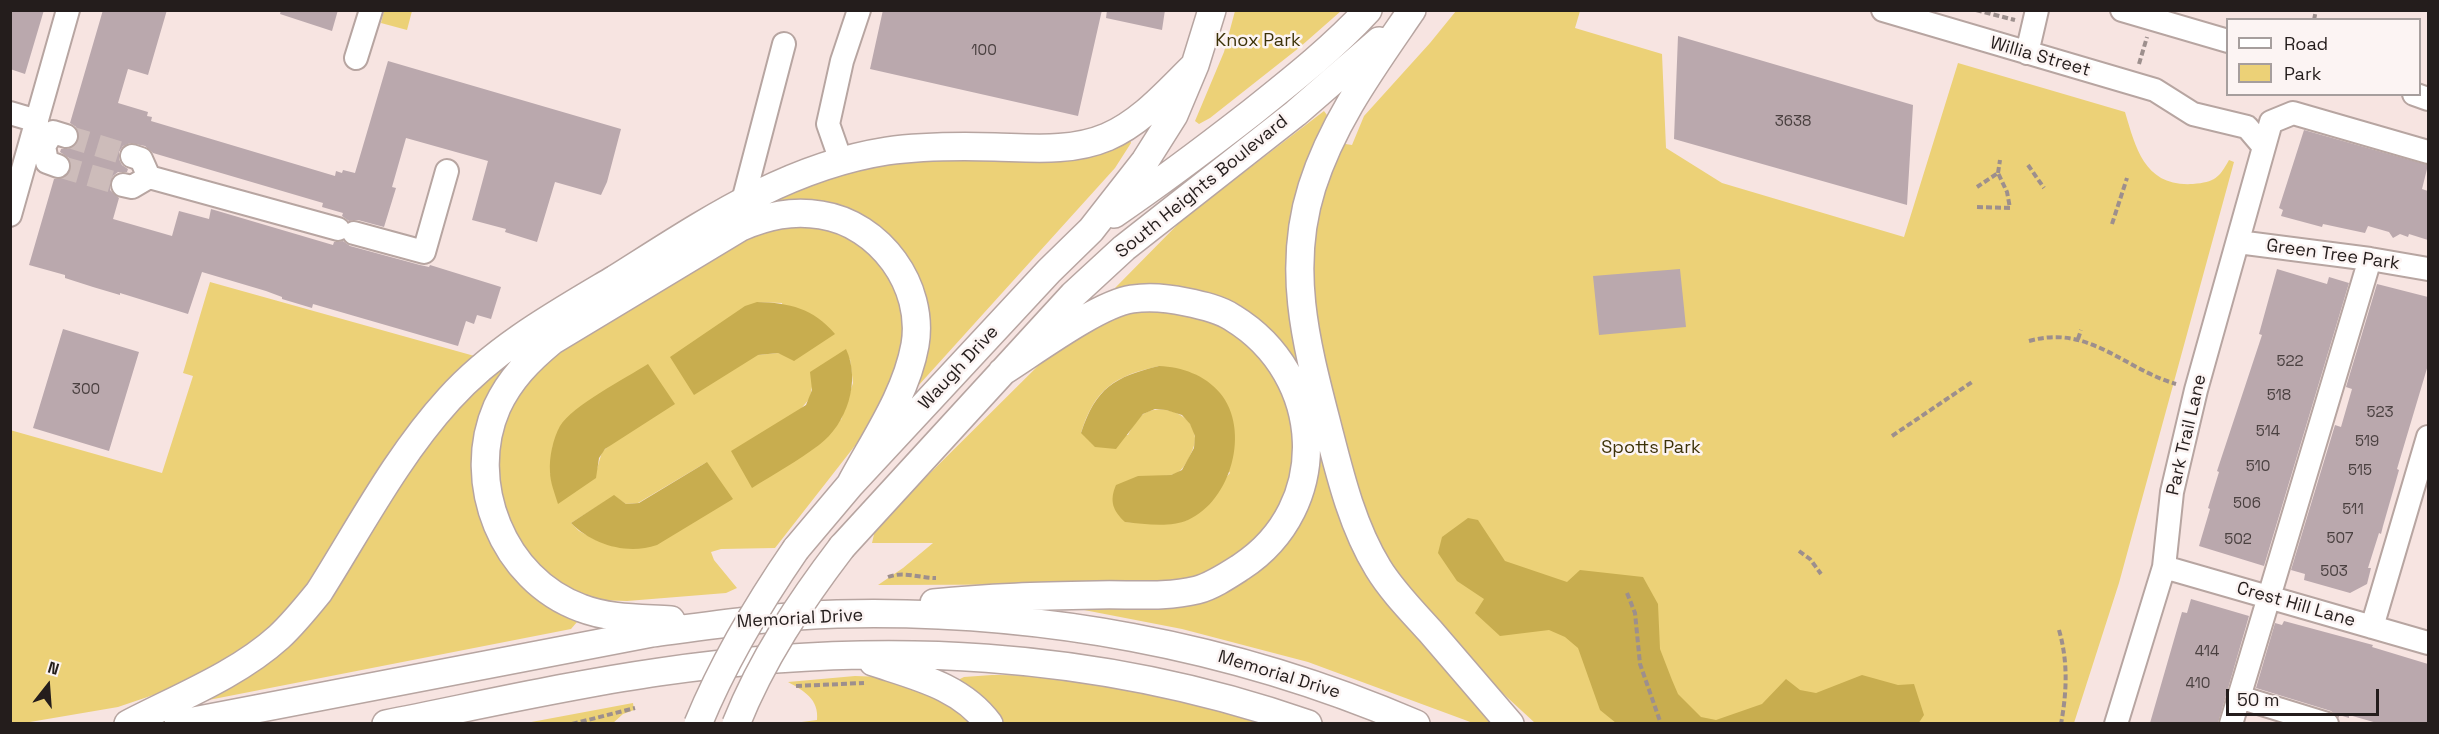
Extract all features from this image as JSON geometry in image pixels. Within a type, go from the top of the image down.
[{"type":"main road","name":"Waugh Drive","points":[[698,723],[747,623],[796,549],[850,485],[1049,271],[1091,230],[1145,161],[1174,115],[1195,65],[1212,10]]},
{"type":"main road","name":"South Heights Boulevard","points":[[1091,230],[1176,171],[1280,90],[1349,31],[1368,10]]},
{"type":"main road","points":[[1410,10],[1342,114],[1311,188],[1303,222],[1299,258],[1300,297],[1305,336],[1350,507],[1361,537],[1378,569],[1396,593],[1510,723]]},
{"type":"main road","name":"South Heights Boulevard","points":[[1002,372],[1072,295],[1124,248],[1370,51],[1410,10]]},
{"type":"main road","points":[[128,723],[252,657],[278,638],[319,592],[424,428],[480,369],[534,328],[743,201],[812,170],[887,151],[927,147],[1079,146],[1107,137],[1140,117],[1195,65]]},
{"type":"main road","points":[[723,624],[614,615],[581,609],[550,592],[517,562],[496,526],[486,484],[488,442],[496,409],[512,380],[531,358],[552,341],[741,227],[767,216],[793,213],[822,215],[848,224],[873,239],[894,260],[911,289],[916,316],[915,343],[907,378],[850,485]]},
{"type":"main road","points":[[836,614],[993,596],[1162,594],[1197,590],[1224,578],[1255,558],[1278,534],[1296,506],[1304,479],[1307,447],[1301,407],[1280,362],[1258,336],[1232,316],[1200,305],[1164,298],[1130,299],[1100,310],[1002,372]]},
{"type":"main road","name":"Waugh Drive","points":[[736,723],[757,677],[783,631],[842,547],[1002,372]]},
{"type":"main road","name":"Memorial Drive","points":[[178,723],[652,633],[836,614],[1050,624],[1135,636],[1216,654],[1304,680],[1416,723]]},
{"type":"main road","name":"Memorial Drive","points":[[386,723],[658,672],[725,664],[852,655],[945,654],[1047,663],[1126,674],[1208,692],[1308,723]]},
{"type":"main road","points":[[852,655],[935,682],[965,699],[989,723]]},
{"type":"main road","points":[[468,723],[528,696]]},
{"type":"street","points":[[10,215],[37,144],[37,121],[68,10]]},
{"type":"street","points":[[356,58],[371,10]]},
{"type":"street","points":[[841,161],[828,124],[842,61],[859,10]]},
{"type":"street","name":"Willia Street","points":[[1882,10],[2155,90],[2193,114],[2247,127],[2264,147]]},
{"type":"street","points":[[2027,53],[2037,10]]},
{"type":"street","points":[[2122,10],[2226,39]]},
{"type":"street","points":[[743,201],[784,44]]},
{"type":"street","points":[[10,113],[37,121]]},
{"type":"street","name":"Park Trail Lane","points":[[2116,723],[2164,567],[2172,492],[2196,390],[2271,122],[2293,113],[2428,152]]},
{"type":"street","points":[[37,144],[53,132],[66,136]]},
{"type":"street","points":[[37,144],[46,162],[57,166]]},
{"type":"street","points":[[132,156],[141,159],[149,177]]},
{"type":"street","points":[[123,185],[132,187],[149,177],[424,252],[447,171]]},
{"type":"street","name":"Green Tree Park","points":[[2238,242],[2428,269]]},
{"type":"street","points":[[2231,723],[2370,259]]},
{"type":"street","points":[[2372,627],[2421,491],[2428,437]]},
{"type":"street","name":"Crest Hill Lane","points":[[2164,567],[2428,643]]},
{"type":"street","points":[[2239,697],[2327,723]]},
{"type":"path","points":[[1976,10],[2014,21],[2017,10]]},
{"type":"path","points":[[2133,84],[2153,19]]},
{"type":"path","points":[[1977,207],[2010,208],[2007,192],[1998,173],[2000,160]]},
{"type":"path","points":[[2028,165],[2044,188]]},
{"type":"path","points":[[1977,187],[1998,173]]},
{"type":"path","points":[[2112,224],[2127,178]]},
{"type":"path","points":[[2078,339],[2081,330]]},
{"type":"path","points":[[2029,341],[2062,336],[2078,339],[2094,344],[2154,377],[2196,390]]},
{"type":"path","points":[[1892,436],[1972,381]]},
{"type":"path","points":[[1799,551],[1821,574]]},
{"type":"path","points":[[888,577],[900,573],[917,578],[940,578]]},
{"type":"path","points":[[1627,593],[1635,613],[1640,664],[1662,723]]},
{"type":"path","points":[[2059,630],[2066,654],[2067,676],[2061,723]]},
{"type":"path","points":[[572,723],[635,708]]},
{"type":"green space","points":[[384,11],[412,11],[407,30],[381,23]]},
{"type":"green space","name":"Knox Park","points":[[1235,11],[1341,11],[1300,47],[1210,118],[1199,124],[1195,121],[1224,52]]},
{"type":"green space","name":"Spotts Park","points":[[1456,11],[1580,11],[1575,28],[1662,54],[1666,148],[1722,183],[1904,237],[1958,63],[2125,112],[2145,163],[2164,179],[2177,183],[2206,182],[2216,178],[2229,160],[2234,162],[2119,583],[2074,723],[1535,723],[1497,688],[1387,567],[1355,494],[1313,314],[1310,239],[1339,143],[1352,145],[1364,116]]},
{"type":"green space","points":[[1324,111],[1327,115],[1303,171],[1298,191],[1331,479],[1502,723],[1473,723],[1308,662],[1182,629],[1084,610],[1082,606],[1224,588],[1314,462],[1256,322],[1115,288],[1183,219]]},
{"type":"green space","points":[[1125,138],[1130,139],[1131,143],[1115,168],[918,386],[918,373],[926,352],[926,324],[922,300],[914,278],[902,258],[888,241],[870,226],[850,214],[804,203],[779,205],[738,218],[537,343],[511,366],[499,381],[484,416],[474,450],[473,485],[495,552],[529,589],[570,613],[577,622],[571,629],[183,705],[228,684],[290,645],[350,563],[422,446],[493,371],[545,333],[736,215],[805,183],[877,162],[927,156],[1053,158],[1078,155]]},
{"type":"green space","points":[[769,224],[829,227],[866,247],[892,279],[905,316],[901,366],[861,438],[775,548],[721,549],[711,552],[714,560],[737,588],[726,593],[627,601],[595,600],[576,595],[534,568],[499,514],[496,441],[513,395],[557,351]],"holes":[[[757,302],[782,303],[785,355],[778,353],[758,355]],[[850,359],[853,383],[841,420],[800,410],[810,398],[813,381]],[[553,445],[610,445],[602,452],[596,472],[550,474]],[[707,462],[598,541],[579,531],[571,523],[614,496],[626,504],[638,503]]]},
{"type":"green space","points":[[210,282],[478,357],[321,575],[255,646],[171,689],[118,707],[24,723],[10,723],[10,430],[162,473],[193,376],[183,373]]},
{"type":"green space","points":[[1170,306],[1246,336],[1284,386],[1296,459],[1274,522],[1214,574],[1166,584],[878,585],[933,543],[872,543],[875,530],[1060,344],[1103,316]],"holes":[[[1159,366],[1230,473],[1187,520],[1171,524],[1125,522],[1138,476],[1167,476],[1183,468],[1194,447],[1194,430],[1184,417],[1169,410],[1160,409],[1142,415],[1128,435],[1081,433],[1093,405],[1109,386],[1130,374]]]},
{"type":"green space","points":[[992,675],[1060,678],[1129,688],[1163,695],[1262,723],[1003,723],[995,713],[960,683],[960,679],[964,677]]},
{"type":"green space","points":[[855,676],[883,677],[927,687],[980,723],[794,723],[817,720],[816,706],[809,696],[788,682]]},
{"type":"green space","points":[[633,703],[634,710],[623,714],[613,723],[526,723]]},
{"type":"shaded area","points":[[757,302],[800,309],[818,318],[835,334],[794,361],[778,353],[758,355],[694,395],[670,357],[745,306]]},
{"type":"shaded area","points":[[846,349],[852,375],[851,388],[849,401],[837,426],[811,451],[752,488],[731,451],[806,405],[812,390],[810,372]]},
{"type":"shaded area","points":[[648,364],[675,404],[605,449],[599,458],[596,478],[558,504],[551,480],[550,466],[553,442],[560,426],[587,401]]},
{"type":"shaded area","points":[[1159,366],[1192,373],[1207,381],[1220,393],[1229,408],[1234,426],[1235,444],[1232,463],[1216,497],[1203,511],[1188,520],[1165,525],[1125,522],[1113,505],[1116,485],[1138,476],[1171,475],[1182,470],[1194,448],[1195,436],[1190,424],[1182,415],[1155,409],[1143,414],[1116,449],[1095,447],[1081,433],[1093,405],[1109,387],[1118,380]]},
{"type":"shaded area","points":[[707,462],[733,499],[657,545],[634,549],[611,546],[590,537],[571,523],[614,495],[626,504],[639,503]]},
{"type":"shaded area","points":[[1468,518],[1478,520],[1505,561],[1567,582],[1580,570],[1643,577],[1658,604],[1660,649],[1672,680],[1678,694],[1701,717],[1716,720],[1762,704],[1786,679],[1800,690],[1816,693],[1862,675],[1898,685],[1914,684],[1924,715],[1918,724],[1616,723],[1600,710],[1578,648],[1565,637],[1549,630],[1500,636],[1475,613],[1484,599],[1457,581],[1438,553],[1442,537]]},
{"type":"building","points":[[10,10],[44,10],[25,74],[10,69]]},
{"type":"building","points":[[103,10],[167,10],[148,75],[128,69],[118,103],[148,112],[147,116],[152,117],[151,121],[335,176],[336,171],[355,173],[388,61],[621,129],[607,182],[601,195],[555,182],[537,242],[505,232],[506,229],[472,220],[488,161],[406,138],[392,187],[396,188],[384,227],[358,220],[349,221],[342,216],[343,213],[322,207],[323,203],[153,153],[145,146],[130,143],[123,146],[119,152],[122,165],[128,169],[127,172],[118,172],[110,183],[110,190],[119,198],[113,219],[172,236],[179,211],[209,219],[211,209],[333,245],[334,242],[343,241],[350,246],[420,265],[429,267],[430,265],[501,287],[491,319],[477,315],[474,324],[466,321],[458,346],[313,304],[312,308],[282,299],[266,291],[202,272],[188,314],[65,278],[65,275],[29,265],[54,179],[66,177],[71,170],[69,158],[60,152],[61,149],[75,146],[79,139],[76,127],[70,123]]},
{"type":"building","points":[[281,10],[338,10],[332,31],[280,14]]},
{"type":"building","points":[[883,10],[1102,10],[1078,116],[870,69]]},
{"type":"building","points":[[1107,10],[1165,10],[1162,30],[1106,18]]},
{"type":"building","points":[[1678,36],[1913,105],[1907,205],[1674,139]]},
{"type":"building","points":[[2304,130],[2428,165],[2422,189],[2428,191],[2428,240],[2409,234],[2408,237],[2400,234],[2393,238],[2389,232],[2368,226],[2365,233],[2323,224],[2322,227],[2281,216],[2283,210],[2279,208]]},
{"type":"building","points":[[1680,269],[1686,327],[1599,335],[1593,276]]},
{"type":"building","points":[[2277,269],[2327,284],[2329,277],[2349,283],[2264,566],[2199,546],[2219,472],[2217,471],[2262,335],[2259,334]]},
{"type":"building","points":[[2377,284],[2428,297],[2428,365],[2397,469],[2399,470],[2381,534],[2379,533],[2368,568],[2371,568],[2367,584],[2350,593],[2304,580],[2305,574],[2291,570],[2335,425],[2341,427],[2352,389],[2346,387]]},
{"type":"building","points":[[63,329],[139,352],[109,451],[33,428]]},
{"type":"building","points":[[2191,599],[2249,616],[2218,723],[2150,723],[2182,612],[2187,613]]},
{"type":"building","points":[[2284,621],[2373,645],[2372,647],[2428,664],[2428,723],[2377,723],[2349,715],[2349,718],[2339,715],[2339,718],[2331,711],[2256,688],[2275,623],[2282,625]]},
{"type":"tunnel","points":[[66,136],[132,156]]},
{"type":"tunnel","points":[[58,166],[123,185]]}]
